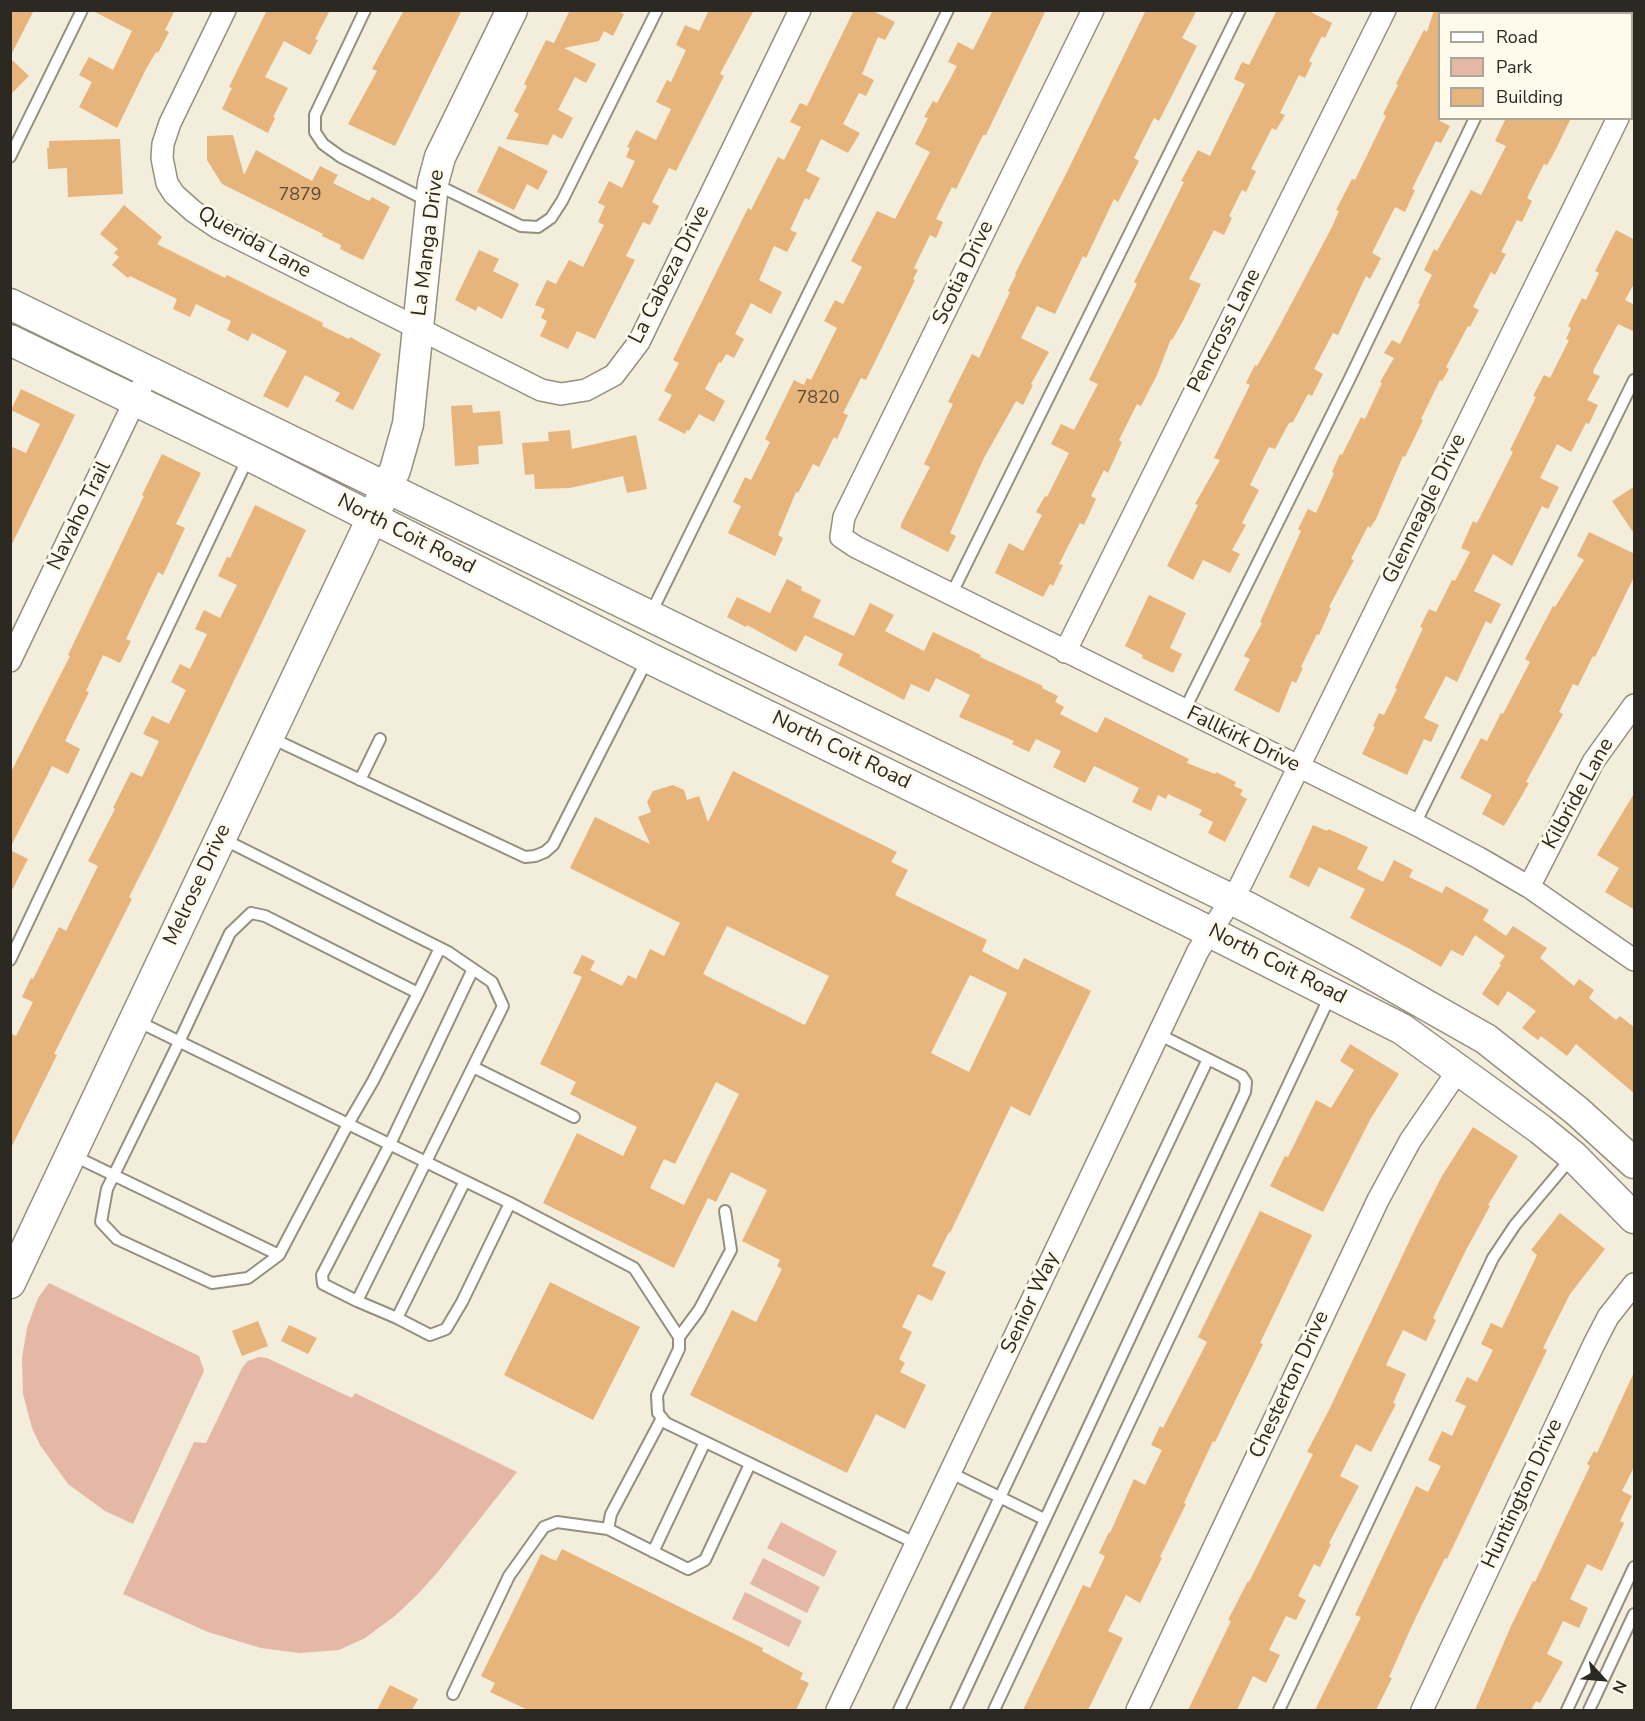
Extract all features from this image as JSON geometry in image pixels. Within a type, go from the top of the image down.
[{"type":"main road","name":"La Manga Drive","points":[[387,488],[400,456],[408,424],[432,192],[440,157],[512,10]]},
{"type":"main road","name":"North Coit Road","points":[[10,304],[1232,900],[1352,963],[1486,1039],[1577,1112],[1635,1163]]},
{"type":"main road","name":"North Coit Road","points":[[11,341],[249,455],[649,658],[1210,932],[1402,1029],[1540,1129],[1573,1156],[1635,1218]]},
{"type":"main road","name":"Melrose Drive","points":[[10,1283],[387,488]]},
{"type":"street","name":"Querida Lane","points":[[225,10],[170,123],[163,144],[162,158],[167,183],[174,194],[193,211],[218,228],[418,329]]},
{"type":"street","name":"La Cabeza Drive","points":[[418,329],[541,390],[561,394],[586,390],[614,375],[639,342],[800,10]]},
{"type":"street","name":"Scotia Drive","points":[[841,537],[844,517],[1093,10]]},
{"type":"street","name":"Pencross Lane","points":[[1065,652],[1385,10]]},
{"type":"street","name":"Glenneagle Drive","points":[[1232,900],[1617,120]]},
{"type":"street","name":"Navaho Trail","points":[[10,660],[149,371]]},
{"type":"street","name":"Fallkirk Drive","points":[[841,537],[856,547],[951,595],[1415,824],[1529,887],[1635,960]]},
{"type":"street","name":"Kilbride Lane","points":[[1529,887],[1593,762],[1635,705]]},
{"type":"street","name":"Senior Way","points":[[837,1710],[1198,951],[1232,900]]},
{"type":"street","name":"Chesterton Drive","points":[[1137,1710],[1378,1200],[1410,1141],[1459,1069]]},
{"type":"street","name":"Huntington Drive","points":[[1422,1710],[1594,1344],[1608,1317],[1635,1284]]},
{"type":"lane","points":[[10,157],[82,10]]},
{"type":"lane","points":[[365,10],[315,115],[315,132],[323,144],[341,157],[521,226],[538,227],[551,218],[562,201],[657,10]]},
{"type":"lane","points":[[649,616],[948,10]]},
{"type":"lane","points":[[951,595],[1240,10]]},
{"type":"lane","points":[[1184,711],[1354,370],[1474,120]]},
{"type":"lane","points":[[1415,824],[1635,380]]},
{"type":"lane","points":[[10,960],[249,455]]},
{"type":"lane","points":[[269,737],[525,857],[535,856],[553,845],[649,658]]},
{"type":"lane","points":[[360,780],[380,739]]},
{"type":"lane","points":[[221,838],[440,948],[492,982],[503,1006],[357,1301]]},
{"type":"lane","points":[[418,993],[265,916],[251,913],[230,933],[180,1042],[107,1189],[101,1222],[117,1239],[212,1283],[248,1278],[279,1255],[373,1081],[418,993],[440,948]]},
{"type":"lane","points":[[473,969],[390,1144],[322,1275],[323,1284],[430,1335],[446,1329],[462,1302],[510,1203]]},
{"type":"lane","points":[[994,1710],[1331,992]]},
{"type":"lane","points":[[135,1020],[510,1203],[634,1268],[679,1337],[679,1349],[657,1395],[658,1413],[666,1424],[917,1544]]},
{"type":"lane","points":[[956,1710],[1245,1092],[1246,1082],[1242,1076],[1158,1034]]},
{"type":"lane","points":[[898,1710],[1208,1059]]},
{"type":"lane","points":[[473,1067],[574,1117]]},
{"type":"lane","points":[[71,1155],[279,1255]]},
{"type":"lane","points":[[1279,1710],[1493,1258],[1515,1225],[1573,1156]]},
{"type":"lane","points":[[398,1318],[465,1181]]},
{"type":"lane","points":[[679,1337],[699,1310],[731,1250],[725,1211]]},
{"type":"lane","points":[[608,1529],[611,1514],[662,1418]]},
{"type":"lane","points":[[653,1552],[705,1442]]},
{"type":"lane","points":[[453,1694],[509,1576],[544,1527],[558,1522],[608,1529],[688,1569],[705,1560],[750,1464]]},
{"type":"lane","points":[[951,1473],[1044,1519]]},
{"type":"lane","points":[[1567,1710],[1635,1567]]},
{"type":"lane","points":[[1589,1710],[1635,1614]]},
{"type":"green space","points":[[49,1283],[199,1356],[204,1371],[133,1524],[105,1511],[68,1484],[40,1445],[32,1428],[23,1394],[22,1358],[32,1314],[38,1298]]},
{"type":"green space","points":[[259,1357],[267,1358],[352,1398],[355,1393],[517,1472],[417,1595],[396,1615],[365,1638],[339,1650],[299,1653],[261,1648],[208,1632],[123,1594],[194,1442],[206,1443],[242,1368],[248,1361]]},
{"type":"green space","points":[[781,1522],[837,1551],[824,1577],[767,1548]]},
{"type":"green space","points":[[763,1558],[820,1587],[807,1613],[750,1584]]},
{"type":"green space","points":[[745,1592],[802,1621],[789,1647],[732,1619]]},
{"type":"building","points":[[10,10],[34,10],[10,57]]},
{"type":"building","points":[[91,10],[175,10],[165,30],[169,32],[146,69],[117,128],[79,107],[92,82],[79,75],[89,57],[113,70],[132,31]]},
{"type":"building","points":[[267,10],[330,10],[315,39],[318,40],[310,55],[284,41],[265,77],[288,88],[273,117],[275,118],[268,133],[222,109],[232,88],[229,87]]},
{"type":"building","points":[[404,10],[462,10],[395,146],[348,124],[377,71],[372,69]]},
{"type":"building","points":[[570,10],[616,10],[624,14],[613,36],[604,31],[599,41],[564,48],[596,64],[586,83],[575,77],[558,110],[573,118],[562,139],[553,134],[548,145],[506,139],[519,114],[514,111],[527,86],[524,84],[546,40],[554,43]]},
{"type":"building","points":[[709,10],[754,10],[720,74],[724,76],[676,171],[669,168],[652,202],[659,206],[650,225],[643,222],[626,256],[635,260],[595,339],[577,331],[568,349],[540,336],[547,321],[541,318],[545,309],[535,305],[547,280],[556,284],[569,260],[583,267],[604,225],[598,222],[605,206],[598,203],[609,181],[622,188],[635,161],[626,157],[630,148],[627,147],[636,130],[656,140],[671,109],[656,102],[667,80],[671,82],[686,50],[676,45],[685,25],[699,31]]},
{"type":"building","points":[[854,10],[871,10],[895,22],[885,40],[878,37],[862,74],[874,80],[866,96],[859,93],[843,124],[860,133],[848,153],[821,139],[806,171],[820,178],[809,200],[805,198],[790,230],[797,233],[787,252],[774,246],[759,280],[782,292],[771,314],[751,303],[735,334],[744,339],[734,358],[726,354],[721,363],[719,362],[705,389],[725,401],[714,422],[699,414],[685,434],[658,420],[672,395],[664,391],[679,363],[673,360],[748,208],[751,210],[778,157],[784,160],[801,127],[790,122],[800,103],[807,106]]},
{"type":"building","points":[[993,10],[1046,10],[986,135],[983,135],[956,189],[952,187],[936,219],[943,222],[936,238],[930,235],[914,268],[918,270],[913,279],[915,280],[866,380],[861,378],[843,413],[848,415],[837,439],[834,437],[819,467],[813,464],[798,493],[796,492],[778,535],[783,538],[775,556],[728,533],[741,506],[733,502],[745,477],[751,480],[770,442],[765,439],[794,380],[804,385],[807,378],[811,380],[837,328],[824,321],[835,300],[843,304],[862,267],[851,261],[877,211],[895,219],[930,152],[915,144],[928,118],[924,117],[933,101],[937,103],[957,66],[948,62],[958,42],[973,50]]},
{"type":"building","points":[[1146,10],[1197,10],[1182,38],[1197,46],[1159,121],[1154,118],[1134,158],[1139,161],[1118,202],[1114,199],[1086,258],[1083,256],[1055,314],[1037,306],[1021,338],[1049,352],[1031,384],[1033,385],[1023,405],[1016,401],[984,458],[950,533],[956,536],[948,552],[901,528],[901,524],[930,467],[924,464],[953,404],[948,402],[972,354],[979,358],[1010,292],[1008,291],[1015,274]]},
{"type":"building","points":[[1277,10],[1307,10],[1332,23],[1325,38],[1322,36],[1309,61],[1312,63],[1305,78],[1299,75],[1280,113],[1285,115],[1276,130],[1272,128],[1251,169],[1256,171],[1246,192],[1242,190],[1229,216],[1232,218],[1224,235],[1214,230],[1189,279],[1201,284],[1183,321],[1171,339],[1157,375],[1141,406],[1137,404],[1119,440],[1122,442],[1108,473],[1104,470],[1091,496],[1096,499],[1084,525],[1080,523],[1059,564],[1063,565],[1053,586],[1050,584],[1043,597],[995,573],[1009,543],[1023,551],[1042,515],[1036,512],[1045,496],[1047,497],[1069,453],[1051,444],[1061,424],[1074,430],[1098,384],[1089,380],[1137,284],[1134,282],[1184,182],[1181,181],[1198,150],[1210,156],[1245,84],[1234,79],[1242,62],[1249,65]]},
{"type":"building","points":[[1434,10],[1440,10],[1438,12],[1438,120],[1450,126],[1441,143],[1436,141],[1412,189],[1415,190],[1405,212],[1395,207],[1372,253],[1381,258],[1370,279],[1366,276],[1338,335],[1333,333],[1314,369],[1323,374],[1312,396],[1308,394],[1275,449],[1269,447],[1250,485],[1259,490],[1242,523],[1246,525],[1232,550],[1240,554],[1230,573],[1203,560],[1193,580],[1167,566],[1198,505],[1195,504],[1220,460],[1214,458],[1250,385],[1246,383],[1272,340],[1332,227],[1339,211],[1336,210],[1352,179],[1355,180],[1386,116],[1383,114],[1398,85],[1396,84],[1424,30],[1427,32]]},
{"type":"building","points":[[10,58],[29,76],[10,95]]},
{"type":"building","points":[[1505,120],[1570,120],[1553,155],[1547,165],[1544,164],[1527,198],[1532,201],[1522,222],[1517,220],[1501,252],[1506,254],[1495,275],[1491,272],[1473,307],[1479,310],[1446,367],[1449,369],[1442,381],[1440,380],[1421,419],[1423,420],[1405,457],[1403,456],[1376,519],[1370,528],[1368,526],[1351,559],[1354,560],[1329,607],[1331,608],[1319,635],[1317,634],[1301,667],[1303,668],[1296,683],[1292,681],[1279,713],[1234,690],[1250,659],[1244,656],[1262,623],[1260,622],[1301,531],[1298,529],[1308,509],[1316,513],[1340,454],[1342,455],[1361,417],[1365,419],[1382,383],[1380,382],[1394,358],[1384,353],[1392,340],[1400,344],[1420,304],[1418,303],[1432,275],[1424,270],[1434,249],[1437,251],[1471,190],[1481,195],[1506,146],[1495,141]]},
{"type":"building","points":[[233,135],[244,175],[256,150],[312,181],[320,166],[338,175],[333,183],[369,201],[372,197],[390,207],[363,260],[340,249],[341,245],[322,236],[323,234],[222,184],[207,160],[207,136]]},
{"type":"building","points":[[120,139],[123,194],[68,197],[67,168],[48,169],[49,141]]},
{"type":"building","points":[[499,146],[548,171],[538,190],[527,184],[514,210],[477,192]]},
{"type":"building","points":[[124,205],[162,237],[157,244],[225,278],[227,275],[323,323],[322,326],[349,339],[350,337],[381,354],[353,410],[335,401],[340,393],[305,375],[288,408],[263,396],[287,351],[252,333],[248,341],[227,330],[231,321],[196,304],[190,317],[173,309],[177,299],[130,276],[128,278],[112,265],[119,257],[114,253],[118,249],[100,234]]},
{"type":"building","points":[[1616,230],[1635,240],[1635,282],[1625,300],[1635,305],[1635,332],[1618,324],[1593,371],[1594,374],[1600,376],[1587,400],[1598,405],[1571,452],[1557,444],[1540,478],[1559,487],[1548,509],[1542,506],[1512,566],[1493,554],[1474,591],[1501,604],[1491,624],[1486,621],[1457,682],[1446,676],[1424,718],[1439,725],[1431,742],[1424,739],[1407,775],[1362,754],[1379,713],[1384,715],[1397,689],[1395,688],[1423,628],[1420,627],[1429,609],[1436,612],[1452,580],[1455,581],[1470,552],[1461,548],[1473,521],[1477,523],[1513,452],[1510,450],[1544,375],[1550,378],[1569,340],[1566,339],[1571,328],[1568,326],[1582,298],[1586,300],[1599,273],[1595,271]]},
{"type":"building","points":[[479,250],[499,259],[493,271],[519,284],[502,319],[478,306],[476,311],[455,300]]},
{"type":"building","points":[[21,389],[75,415],[10,548],[10,446],[26,453],[40,424],[11,410]]},
{"type":"building","points":[[472,405],[473,413],[500,411],[503,444],[478,446],[479,464],[455,466],[451,406]]},
{"type":"building","points":[[570,430],[572,449],[636,435],[647,489],[627,493],[623,476],[570,488],[535,489],[534,474],[525,475],[522,443],[549,441],[548,432]]},
{"type":"building","points":[[162,454],[201,473],[176,524],[185,528],[163,575],[158,572],[126,639],[131,641],[120,663],[103,655],[86,691],[89,692],[65,741],[80,749],[68,774],[52,766],[10,848],[10,774],[70,656],[68,655]]},
{"type":"building","points":[[1635,486],[1635,535],[1612,501]]},
{"type":"building","points":[[255,505],[306,530],[129,897],[132,899],[54,1054],[57,1055],[10,1150],[10,1033],[16,1036],[33,1002],[22,997],[59,927],[66,931],[98,866],[88,861],[131,772],[142,777],[159,741],[143,734],[152,716],[169,724],[186,690],[171,682],[180,664],[190,669],[207,634],[195,629],[204,610],[220,618],[237,585],[218,576],[227,557],[230,558]]},
{"type":"building","points":[[1589,532],[1635,554],[1635,575],[1595,657],[1593,656],[1578,686],[1573,684],[1559,712],[1563,714],[1526,782],[1529,783],[1504,826],[1482,814],[1492,795],[1460,778],[1481,738],[1487,741],[1501,713],[1503,714],[1530,662],[1525,659],[1553,606],[1555,607],[1584,560],[1577,556]]},
{"type":"building","points":[[787,579],[802,587],[801,590],[821,600],[813,617],[854,636],[870,603],[894,615],[885,631],[924,651],[933,632],[1043,686],[1042,688],[1058,696],[1055,702],[1064,707],[1060,714],[1097,733],[1105,717],[1189,759],[1187,763],[1215,774],[1216,772],[1236,782],[1234,786],[1243,790],[1240,795],[1247,799],[1225,842],[1208,833],[1213,822],[1199,815],[1202,810],[1168,794],[1166,799],[1158,795],[1151,811],[1132,802],[1139,788],[1107,772],[1094,766],[1085,783],[1053,767],[1061,751],[1036,739],[1029,752],[1012,744],[1014,741],[959,717],[970,695],[936,678],[929,692],[911,684],[904,700],[838,665],[843,654],[805,635],[796,652],[747,625],[746,627],[727,617],[737,597],[770,613]]},
{"type":"building","points":[[1149,595],[1186,613],[1170,648],[1182,654],[1173,673],[1142,658],[1143,655],[1125,646]]},
{"type":"building","points":[[733,771],[897,852],[891,862],[908,870],[895,895],[987,940],[982,951],[1018,970],[1024,958],[1091,991],[1030,1116],[1011,1106],[932,1266],[946,1272],[932,1301],[918,1294],[902,1327],[912,1332],[899,1359],[905,1363],[900,1372],[926,1385],[905,1429],[876,1414],[847,1473],[690,1395],[732,1310],[756,1322],[782,1269],[777,1266],[780,1260],[742,1241],[767,1190],[731,1172],[716,1202],[708,1198],[674,1268],[543,1203],[577,1133],[623,1156],[637,1127],[570,1094],[576,1082],[540,1064],[582,977],[573,973],[582,955],[595,961],[590,970],[622,986],[628,975],[636,979],[650,949],[664,956],[680,923],[570,868],[595,817],[650,844],[638,817],[651,812],[647,802],[653,791],[673,785],[684,790],[687,800],[699,796],[708,822]],"holes":[[[727,926],[829,976],[805,1025],[703,974]],[[970,975],[1007,993],[969,1072],[931,1053]],[[716,1082],[739,1094],[684,1205],[650,1188],[664,1159],[675,1164]]]},
{"type":"building","points":[[1635,792],[1635,910],[1605,892],[1619,868],[1597,855]]},
{"type":"building","points":[[1313,825],[1327,831],[1328,829],[1368,847],[1357,869],[1383,882],[1394,860],[1413,870],[1409,877],[1442,893],[1446,886],[1489,910],[1483,920],[1506,936],[1513,926],[1547,948],[1540,958],[1574,986],[1579,979],[1594,990],[1589,998],[1616,1020],[1620,1016],[1635,1028],[1635,1094],[1576,1044],[1567,1056],[1541,1036],[1538,1040],[1522,1028],[1536,1011],[1508,991],[1498,1006],[1482,994],[1505,956],[1475,935],[1463,956],[1451,950],[1441,967],[1350,918],[1365,889],[1319,867],[1309,887],[1289,877]]},
{"type":"building","points":[[10,850],[28,859],[10,894]]},
{"type":"building","points":[[1350,1044],[1399,1074],[1371,1118],[1323,1212],[1270,1186],[1285,1156],[1288,1157],[1316,1100],[1331,1108],[1354,1070],[1340,1061]]},
{"type":"building","points":[[1473,1127],[1518,1156],[1488,1205],[1490,1206],[1433,1318],[1436,1320],[1426,1341],[1403,1330],[1386,1365],[1406,1374],[1393,1403],[1396,1404],[1371,1452],[1356,1444],[1340,1476],[1359,1486],[1329,1543],[1331,1544],[1320,1567],[1314,1564],[1298,1596],[1306,1600],[1296,1620],[1286,1616],[1269,1650],[1280,1655],[1266,1683],[1253,1676],[1237,1710],[1188,1710],[1231,1621],[1228,1620],[1313,1454],[1307,1452],[1416,1227],[1442,1176]]},
{"type":"building","points":[[1260,1211],[1312,1235],[1260,1343],[1263,1344],[1184,1503],[1186,1504],[1160,1557],[1162,1558],[1140,1603],[1126,1595],[1108,1631],[1123,1638],[1088,1710],[1023,1710],[1083,1585],[1090,1588],[1105,1556],[1099,1553],[1134,1479],[1145,1485],[1162,1450],[1151,1445],[1160,1426],[1163,1428],[1207,1342],[1198,1337]]},
{"type":"building","points":[[1560,1213],[1605,1249],[1570,1294],[1543,1348],[1547,1350],[1447,1559],[1445,1558],[1415,1619],[1389,1677],[1392,1678],[1376,1710],[1315,1710],[1361,1617],[1355,1615],[1416,1486],[1428,1492],[1441,1466],[1428,1460],[1442,1431],[1452,1436],[1466,1406],[1455,1401],[1467,1377],[1477,1382],[1493,1350],[1481,1344],[1491,1323],[1502,1328],[1537,1255],[1531,1250]]},
{"type":"building","points":[[550,1282],[640,1327],[593,1420],[504,1375]]},
{"type":"building","points":[[258,1321],[268,1346],[242,1356],[232,1331]]},
{"type":"building","points":[[289,1325],[317,1338],[308,1354],[281,1341]]},
{"type":"building","points":[[1635,1370],[1635,1465],[1622,1491],[1632,1496],[1620,1521],[1624,1523],[1602,1571],[1587,1564],[1570,1599],[1588,1608],[1579,1628],[1563,1621],[1547,1654],[1563,1662],[1540,1703],[1536,1701],[1531,1710],[1475,1710],[1511,1626],[1533,1581],[1535,1582],[1590,1466],[1587,1464],[1594,1451],[1597,1453]]},
{"type":"building","points":[[562,1549],[763,1648],[762,1651],[803,1673],[800,1679],[809,1683],[796,1710],[528,1710],[490,1692],[495,1683],[481,1676],[541,1554],[556,1561]]},
{"type":"building","points":[[390,1685],[418,1699],[412,1710],[377,1710]]}]
